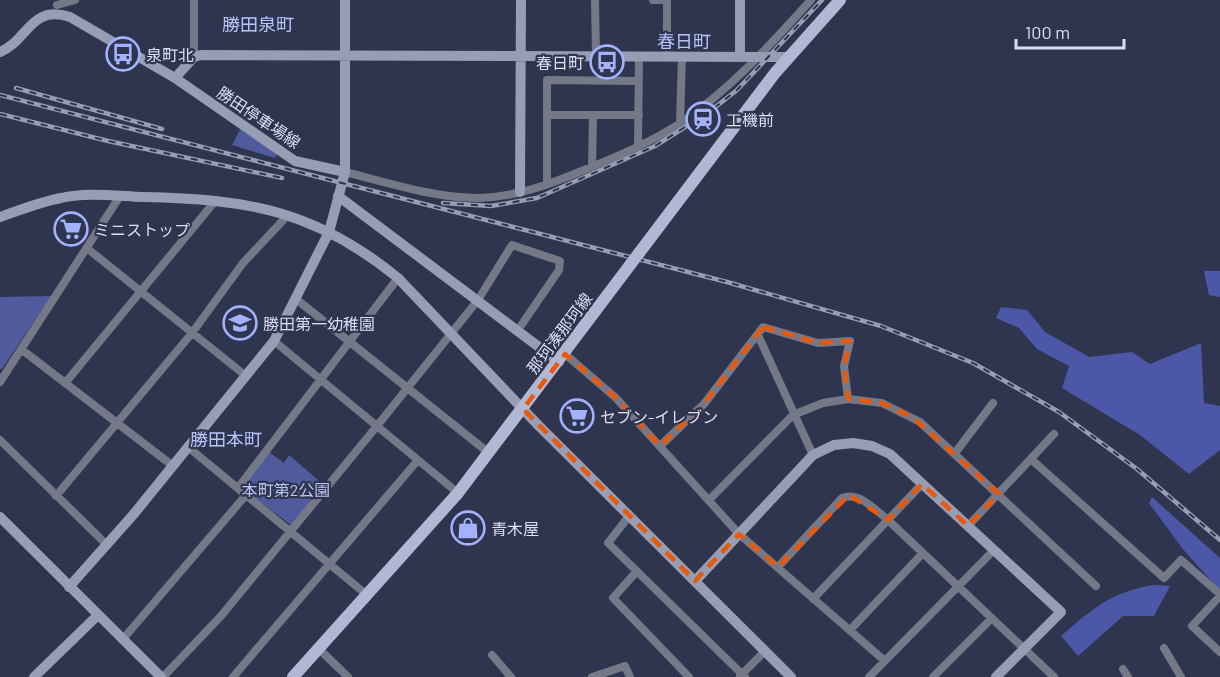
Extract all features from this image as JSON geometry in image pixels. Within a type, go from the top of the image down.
[{"type":"main road","name":"那珂湊那珂線","points":[[293,677],[458,493],[788,57],[840,0]]},
{"type":"street","points":[[0,52],[55,6],[72,0]]},
{"type":"street","points":[[194,0],[194,57]]},
{"type":"street","points":[[69,587],[107,545],[274,341],[329,232],[345,172],[345,0]]},
{"type":"street","points":[[520,192],[521,0]]},
{"type":"street","points":[[595,0],[596,56]]},
{"type":"street","points":[[653,0],[667,0],[667,56]]},
{"type":"street","points":[[740,0],[740,55]]},
{"type":"street","points":[[345,172],[445,195],[478,198],[520,192],[547,184],[638,147],[680,123],[740,76],[812,0]]},
{"type":"street","name":"勝田停車場線","points":[[55,6],[175,78],[295,161],[345,172]]},
{"type":"street","points":[[175,78],[194,57],[201,55],[740,55],[788,57]]},
{"type":"street","points":[[638,147],[639,56]]},
{"type":"street","points":[[680,123],[682,56]]},
{"type":"street","points":[[547,184],[547,80],[638,81]]},
{"type":"street","points":[[547,115],[639,115]]},
{"type":"street","points":[[592,115],[592,167]]},
{"type":"street","points":[[0,382],[88,249],[120,196]]},
{"type":"street","points":[[0,217],[61,198],[120,196],[217,199],[256,205],[329,232],[376,260],[398,278],[523,409],[791,677]]},
{"type":"street","points":[[338,196],[518,330],[562,358],[616,398],[739,534],[885,661]]},
{"type":"street","points":[[66,382],[217,199]]},
{"type":"street","points":[[56,496],[192,333],[243,263],[288,215]]},
{"type":"street","points":[[0,517],[162,677],[220,616],[377,426],[450,332],[478,300],[512,245],[560,261],[559,270],[518,330]]},
{"type":"street","points":[[88,249],[246,376]]},
{"type":"street","points":[[238,488],[398,278]]},
{"type":"street","points":[[297,299],[406,389],[489,453]]},
{"type":"street","points":[[660,446],[704,404],[763,327],[818,343],[850,341],[844,366],[848,399]]},
{"type":"street","points":[[758,335],[813,455]]},
{"type":"street","points":[[274,341],[458,493]]},
{"type":"street","points":[[21,349],[172,466]]},
{"type":"street","points":[[709,500],[793,415],[823,403],[848,399],[882,403],[912,417],[956,453],[1096,586]]},
{"type":"street","points":[[956,453],[993,403]]},
{"type":"street","points":[[968,526],[1054,434]]},
{"type":"street","points":[[0,440],[107,545]]},
{"type":"street","points":[[695,580],[813,455],[834,445],[863,444],[890,454],[1061,612],[996,677]]},
{"type":"street","points":[[188,447],[367,596]]},
{"type":"street","points":[[233,677],[418,460]]},
{"type":"street","points":[[1032,460],[1164,578],[1181,560],[1220,595],[1192,626],[1220,652]]},
{"type":"street","points":[[813,599],[921,484]]},
{"type":"street","points":[[123,639],[246,495]]},
{"type":"street","points":[[778,567],[834,507],[849,495],[858,497],[888,520],[1054,677]]},
{"type":"street","points":[[629,516],[608,543],[637,572],[742,676],[765,651]]},
{"type":"street","points":[[869,677],[994,550]]},
{"type":"street","points":[[850,630],[922,553]]},
{"type":"street","points":[[637,572],[613,598],[689,677]]},
{"type":"street","points":[[34,677],[98,615]]},
{"type":"street","points":[[933,677],[992,618]]},
{"type":"street","points":[[319,648],[348,677]]},
{"type":"street","points":[[1164,648],[1182,677]]},
{"type":"street","points":[[492,655],[512,677]]},
{"type":"street","points":[[592,677],[626,666],[630,677]]},
{"type":"street","points":[[1123,669],[1128,677]]},
{"type":"highlighted area","points":[[763,327],[818,343],[850,341],[844,366],[848,399],[882,403],[912,417],[999,494],[968,526],[922,484],[888,520],[849,495],[778,567],[739,534],[695,581],[523,409],[565,354],[616,398],[660,446],[704,404]]},
{"type":"green space","points":[[241,128],[278,152],[275,158],[232,145]]},
{"type":"green space","points":[[51,296],[2,369],[0,369],[0,297]]},
{"type":"green space","name":"本町第2公園","points":[[269,452],[284,463],[289,455],[324,485],[291,525],[245,490],[244,483]]},
{"type":"shaded area","points":[[1204,271],[1220,271],[1220,297],[1209,295]]},
{"type":"shaded area","points":[[1001,307],[1027,310],[1045,332],[1089,357],[1132,352],[1150,364],[1201,343],[1204,403],[1220,406],[1220,450],[1189,474],[1140,435],[1062,388],[1069,366],[1037,349],[1019,328],[996,318]]},
{"type":"shaded area","points":[[1152,497],[1220,558],[1220,591],[1182,548],[1149,503]]},
{"type":"shaded area","points":[[1153,585],[1170,586],[1154,616],[1123,616],[1078,656],[1061,636],[1083,617],[1113,597]]},
{"type":"railway","points":[[443,203],[491,206],[537,198],[655,146],[709,112],[737,90],[822,0]]},
{"type":"railway","points":[[16,88],[162,129]]},
{"type":"railway","points":[[0,95],[727,282],[881,326],[973,363],[1059,412],[1137,469],[1220,540]]},
{"type":"railway","points":[[0,114],[108,141],[282,178]]},
{"type":"place","name":"泉町北","points":[[123,54]]},
{"type":"place","name":"春日町","points":[[607,62]]},
{"type":"place","name":"工機前","points":[[703,119]]},
{"type":"place","name":"ミニストップ","points":[[71,229]]},
{"type":"place","name":"勝田第一幼稚園","points":[[240,323]]},
{"type":"place","name":"セブン-イレブン","points":[[577,416]]},
{"type":"place","name":"青木屋","points":[[468,528]]},
{"type":"district","name":"勝田泉町","points":[[258,24]]},
{"type":"district","name":"春日町","points":[[684,41]]},
{"type":"district","name":"勝田本町","points":[[226,439]]}]
